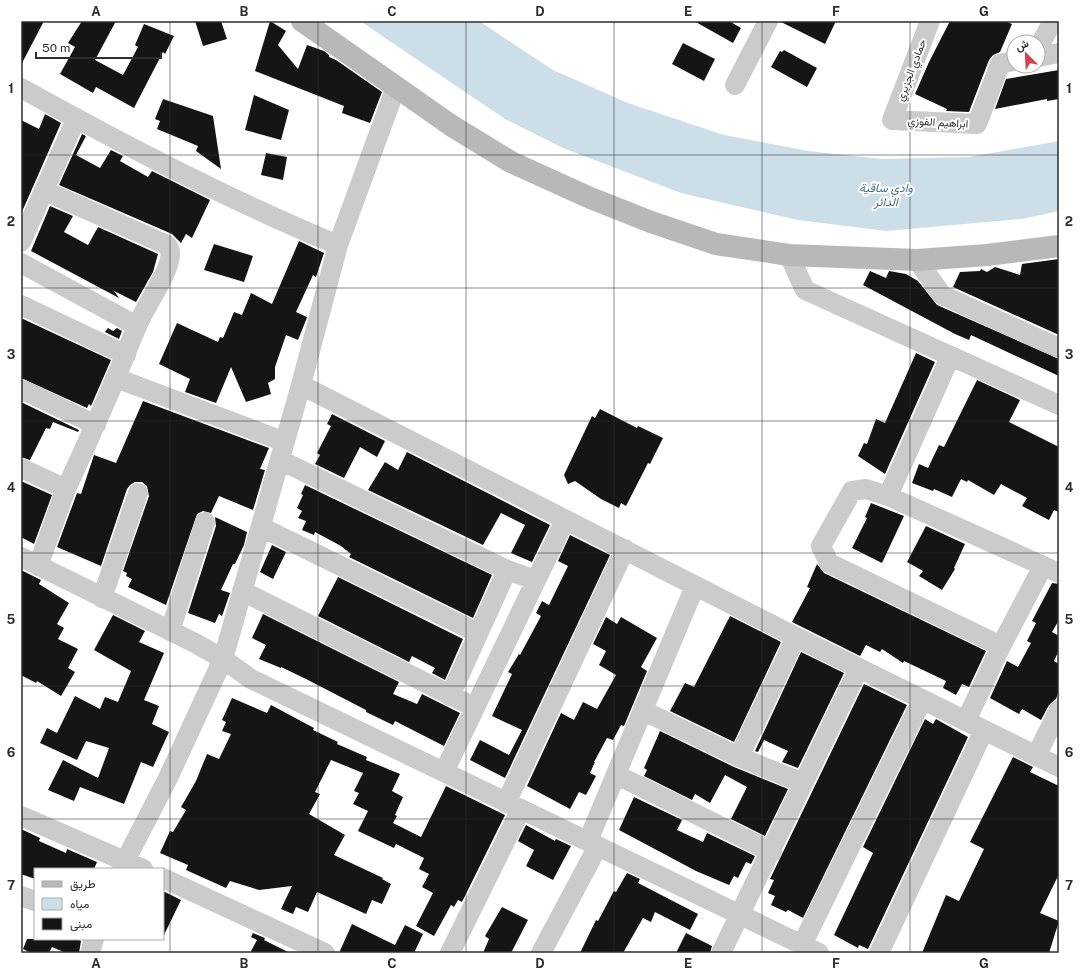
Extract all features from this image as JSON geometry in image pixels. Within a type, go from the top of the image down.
[{"type":"street","points":[[302,21],[452,126],[511,162],[556,183],[651,222],[716,244],[789,255],[917,260],[987,255],[1059,246]]},
{"type":"street","points":[[735,85],[768,21]]},
{"type":"street","name":"حمادي الجزيري","points":[[892,120],[930,21]]},
{"type":"street","points":[[1045,34],[1052,21]]},
{"type":"street","points":[[1046,55],[1059,53]]},
{"type":"street","name":"ابراهيم الفوزي","points":[[892,120],[977,124],[1000,64],[1006,63]]},
{"type":"street","points":[[123,865],[168,778],[223,659],[301,385],[338,244],[396,87]]},
{"type":"street","points":[[21,88],[76,119],[180,172],[288,224],[338,244]]},
{"type":"street","points":[[21,242],[76,119]]},
{"type":"street","points":[[45,191],[171,248],[170,261],[137,326],[96,425],[29,562],[170,631],[223,659],[251,679],[810,949],[922,700]]},
{"type":"street","points":[[789,255],[805,290],[950,357],[1059,405]]},
{"type":"street","points":[[917,260],[942,295],[1059,348]]},
{"type":"street","points":[[21,263],[137,326]]},
{"type":"street","points":[[21,305],[126,355]]},
{"type":"street","points":[[888,496],[950,357]]},
{"type":"street","points":[[116,378],[282,451],[508,570],[535,580]]},
{"type":"street","points":[[301,385],[796,637],[1059,767]]},
{"type":"street","points":[[21,389],[96,425]]},
{"type":"street","points":[[21,468],[66,489]]},
{"type":"street","points":[[966,721],[1001,646],[1051,569],[888,496],[866,489],[852,491],[821,546],[829,563],[1001,646]]},
{"type":"street","points":[[102,598],[138,493]]},
{"type":"street","points":[[444,772],[565,520]]},
{"type":"street","points":[[170,631],[205,522]]},
{"type":"street","points":[[261,528],[478,633]]},
{"type":"street","points":[[450,953],[625,549]]},
{"type":"street","points":[[450,696],[508,570]]},
{"type":"street","points":[[541,953],[593,843],[617,775],[695,586]]},
{"type":"street","points":[[242,591],[474,707]]},
{"type":"street","points":[[739,757],[796,637]]},
{"type":"street","points":[[721,953],[772,852],[803,783],[859,668]]},
{"type":"street","points":[[1036,756],[1059,710]]},
{"type":"street","points":[[644,711],[739,757],[803,783]]},
{"type":"street","points":[[879,953],[984,730]]},
{"type":"street","points":[[617,775],[772,852]]},
{"type":"street","points":[[21,816],[123,865],[138,868]]},
{"type":"street","points":[[164,878],[325,953]]},
{"type":"street","points":[[21,896],[34,901]]},
{"type":"street","points":[[90,953],[94,940]]},
{"type":"water","name":"وادي ساقية الدائر","points":[[360,21],[479,21],[553,70],[628,103],[724,135],[808,151],[882,159],[969,157],[1059,141],[1059,211],[1022,219],[886,231],[798,220],[681,193],[563,148],[505,119]]},
{"type":"building","points":[[21,21],[44,21],[21,65]]},
{"type":"building","points":[[82,21],[116,21],[95,60],[123,75],[138,47],[135,45],[144,24],[174,36],[165,54],[163,52],[134,108],[96,87],[93,93],[60,74],[75,47],[68,43]]},
{"type":"building","points":[[195,21],[221,21],[227,39],[203,46]]},
{"type":"building","points":[[270,21],[286,31],[278,45],[298,69],[307,45],[324,51],[329,55],[329,57],[336,60],[382,92],[370,123],[342,113],[344,106],[255,71]]},
{"type":"building","points":[[694,21],[729,21],[741,28],[733,43]]},
{"type":"building","points":[[779,21],[836,21],[825,44]]},
{"type":"building","points":[[950,21],[1005,21],[1012,24],[1008,34],[1006,34],[1006,38],[1000,52],[993,55],[989,60],[969,112],[946,111],[947,109],[915,94],[929,62]]},
{"type":"building","points":[[683,43],[715,59],[704,81],[672,64]]},
{"type":"building","points":[[784,50],[817,68],[807,87],[771,67],[780,51],[782,52]]},
{"type":"building","points":[[1059,70],[1059,99],[1047,101],[1047,99],[995,109],[1006,79],[1035,74],[1046,74],[1046,72]]},
{"type":"building","points":[[254,95],[289,110],[281,140],[245,130]]},
{"type":"building","points":[[163,99],[213,116],[221,169],[196,151],[198,146],[157,129],[160,121],[155,119]]},
{"type":"building","points":[[45,114],[61,123],[21,214],[21,120],[39,129]]},
{"type":"building","points":[[82,134],[86,136],[76,155],[100,168],[111,150],[123,156],[120,161],[148,177],[152,171],[210,200],[192,238],[186,234],[181,243],[172,234],[59,185]]},
{"type":"building","points":[[266,153],[287,157],[283,180],[261,175]]},
{"type":"building","points":[[50,206],[73,216],[64,232],[88,245],[98,227],[158,254],[153,272],[136,302],[114,291],[119,298],[31,251]]},
{"type":"building","points":[[299,241],[324,253],[316,277],[313,275],[296,312],[307,317],[306,320],[298,340],[286,335],[275,367],[275,379],[268,383],[271,394],[246,402],[231,367],[216,403],[185,392],[190,379],[159,364],[177,323],[218,342],[220,337],[223,338],[234,312],[242,315],[251,293],[272,304]]},
{"type":"building","points":[[214,244],[253,256],[244,282],[204,270]]},
{"type":"building","points":[[1059,259],[1059,335],[953,287],[960,272],[980,271],[981,269],[987,272],[995,267],[1020,275],[1022,264]]},
{"type":"building","points":[[870,271],[886,278],[889,271],[906,274],[918,281],[937,305],[1059,359],[1059,376],[971,335],[969,340],[955,334],[863,285]]},
{"type":"building","points":[[21,318],[111,360],[91,406],[89,404],[87,408],[21,378]]},
{"type":"building","points":[[108,328],[113,331],[117,328],[122,331],[119,339],[105,332]]},
{"type":"building","points":[[916,353],[935,362],[885,474],[858,456],[864,443],[867,444],[876,419],[885,423]]},
{"type":"building","points":[[977,380],[1020,400],[1009,422],[1059,447],[1059,512],[1054,510],[1049,520],[1022,506],[1027,498],[1001,484],[994,495],[968,480],[967,482],[961,479],[952,497],[934,489],[933,491],[912,483],[919,464],[928,468],[939,445],[944,447]]},
{"type":"building","points":[[143,401],[269,448],[260,469],[265,470],[253,510],[219,496],[211,513],[203,511],[197,514],[166,605],[128,587],[132,579],[126,576],[127,573],[123,571],[149,496],[147,486],[142,482],[135,482],[127,489],[101,566],[57,547],[77,493],[81,494],[94,455],[116,463]]},
{"type":"building","points":[[21,402],[79,430],[78,432],[53,422],[50,429],[46,428],[30,460],[21,457]]},
{"type":"building","points":[[600,409],[637,428],[638,426],[663,438],[650,464],[648,463],[626,506],[621,503],[619,508],[601,499],[575,481],[568,484],[564,475],[592,416],[595,418]]},
{"type":"building","points":[[332,414],[385,441],[377,457],[360,447],[344,478],[315,464],[320,455],[317,453],[331,426],[327,424]]},
{"type":"building","points":[[407,452],[550,525],[532,562],[511,553],[525,525],[501,513],[483,545],[368,490],[385,462],[398,470]]},
{"type":"building","points":[[21,481],[52,495],[34,544],[21,537]]},
{"type":"building","points":[[305,485],[492,575],[473,618],[349,557],[351,554],[341,546],[315,532],[314,535],[302,530],[306,521],[298,518],[302,511],[297,508],[303,495],[301,494]]},
{"type":"building","points":[[871,503],[904,516],[882,563],[852,548],[867,518],[865,517]]},
{"type":"building","points":[[215,517],[247,532],[244,545],[221,590],[230,593],[222,616],[219,614],[215,623],[188,613],[216,526]]},
{"type":"building","points":[[926,526],[965,544],[954,568],[955,569],[942,590],[919,576],[923,571],[907,562]]},
{"type":"building","points":[[570,535],[610,555],[505,778],[470,760],[480,740],[509,755],[522,730],[492,716],[512,674],[508,672],[519,654],[520,655],[541,616],[536,613],[542,601],[549,605],[568,566],[558,561]]},
{"type":"building","points":[[272,545],[286,552],[273,579],[260,572]]},
{"type":"building","points":[[817,564],[824,573],[986,651],[969,687],[962,684],[956,695],[943,688],[946,681],[904,661],[903,663],[882,649],[880,652],[866,645],[860,656],[792,622],[810,588],[807,587]]},
{"type":"building","points":[[21,570],[41,580],[39,584],[69,603],[57,624],[64,628],[58,639],[78,649],[68,668],[75,672],[61,696],[37,681],[36,683],[21,675]]},
{"type":"building","points":[[338,577],[463,639],[445,680],[432,673],[435,668],[412,656],[409,662],[318,616]]},
{"type":"building","points":[[1052,583],[1059,584],[1059,620],[1052,632],[1059,636],[1059,650],[1054,661],[1059,664],[1059,690],[1056,699],[1049,705],[1041,720],[1022,709],[1019,714],[990,698],[1007,661],[1018,667],[1031,643],[1027,641],[1036,623],[1032,621]]},
{"type":"building","points":[[263,614],[399,682],[393,694],[417,704],[422,694],[460,713],[444,746],[395,721],[393,725],[306,679],[281,667],[259,659],[266,645],[252,638]]},
{"type":"building","points":[[113,615],[145,631],[139,642],[164,653],[144,700],[159,706],[152,724],[169,732],[153,767],[141,762],[124,804],[80,787],[74,801],[48,790],[63,760],[98,778],[109,748],[86,741],[77,760],[40,743],[47,728],[57,733],[75,696],[100,709],[105,697],[118,702],[131,671],[94,650]]},
{"type":"building","points":[[730,616],[781,642],[734,742],[670,711],[685,683],[694,687]]},
{"type":"building","points":[[606,617],[617,624],[621,617],[657,638],[641,667],[647,671],[624,726],[621,725],[613,740],[607,738],[594,762],[590,773],[596,776],[586,795],[579,792],[570,809],[527,786],[561,713],[574,720],[583,702],[597,709],[616,675],[599,665],[606,651],[593,644]]},
{"type":"building","points":[[801,652],[844,673],[798,768],[782,762],[788,751],[764,740],[758,752],[755,751]]},
{"type":"building","points":[[864,684],[907,705],[803,918],[788,910],[786,912],[771,905],[775,896],[768,893],[774,880],[770,879]]},
{"type":"building","points":[[232,698],[267,713],[271,705],[314,728],[313,730],[338,742],[337,744],[367,757],[366,760],[400,774],[392,791],[403,797],[395,815],[397,816],[393,823],[421,837],[446,786],[505,815],[462,902],[458,900],[454,907],[451,905],[434,936],[416,926],[433,893],[422,887],[429,874],[419,869],[424,858],[396,844],[394,848],[358,831],[368,811],[353,804],[359,793],[354,791],[363,773],[331,760],[315,792],[320,794],[309,814],[345,835],[334,855],[383,878],[382,879],[391,884],[382,904],[372,900],[366,914],[317,892],[308,912],[296,907],[293,914],[281,909],[292,886],[259,890],[230,881],[226,888],[186,870],[188,865],[160,853],[170,831],[173,832],[186,810],[181,807],[196,781],[207,754],[219,759],[231,734],[222,731],[226,722],[222,720]]},
{"type":"building","points":[[925,719],[933,724],[936,719],[968,737],[868,949],[859,945],[858,948],[834,935],[873,853],[863,847]]},
{"type":"building","points":[[660,731],[734,767],[788,789],[765,836],[731,819],[747,787],[725,775],[710,803],[695,794],[692,800],[644,776],[647,770],[644,768]]},
{"type":"building","points":[[1013,757],[1033,767],[1030,772],[1059,786],[1059,874],[1040,913],[1059,921],[1049,953],[922,953],[946,895],[959,901],[984,849],[970,842]]},
{"type":"building","points":[[634,797],[682,820],[677,830],[703,842],[707,833],[755,856],[751,864],[746,862],[738,878],[734,876],[729,885],[696,871],[619,830]]},
{"type":"building","points":[[526,825],[555,841],[556,839],[571,846],[553,880],[526,866],[534,850],[518,841]]},
{"type":"building","points":[[21,829],[40,838],[39,841],[66,853],[67,849],[97,862],[94,868],[34,868],[34,879],[21,874]]},
{"type":"building","points":[[627,873],[640,879],[638,883],[698,914],[690,930],[655,912],[651,922],[643,918],[623,953],[580,953],[596,920],[598,921],[614,891],[616,892]]},
{"type":"building","points":[[164,892],[181,900],[164,935]]},
{"type":"building","points":[[502,907],[528,920],[511,953],[483,953],[489,939],[485,936]]},
{"type":"building","points":[[352,924],[395,945],[405,925],[423,934],[414,953],[339,953]]},
{"type":"building","points":[[253,933],[265,938],[264,940],[290,953],[250,953],[257,940],[251,937]]},
{"type":"building","points":[[686,933],[712,946],[710,953],[676,953]]},
{"type":"building","points":[[27,939],[81,941],[79,953],[66,953],[52,947],[49,953],[31,953],[23,949]]}]
